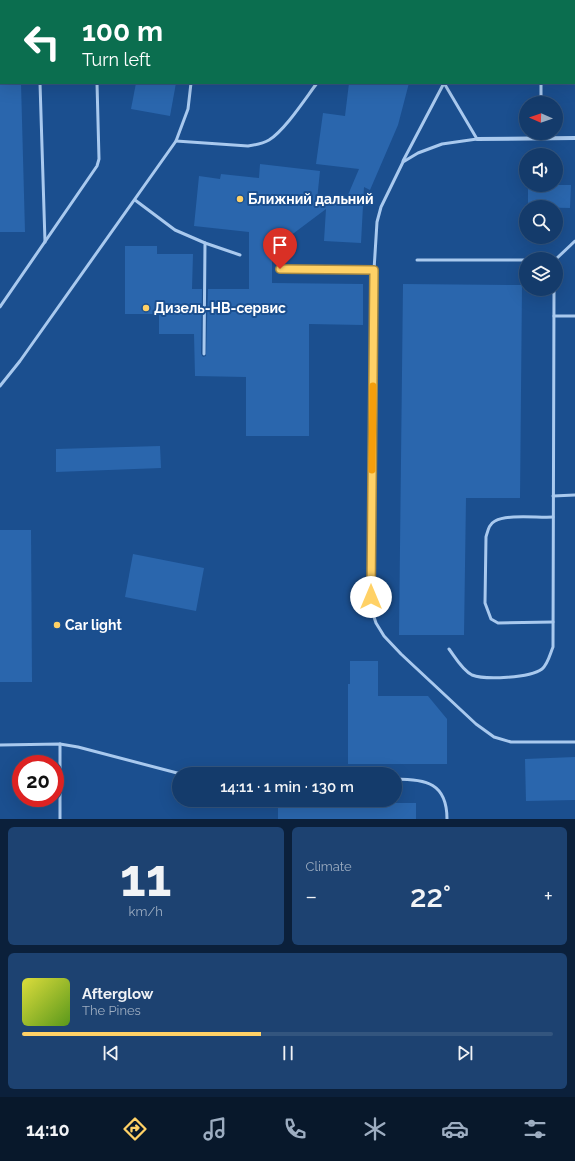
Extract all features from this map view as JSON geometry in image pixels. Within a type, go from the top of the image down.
[{"type":"street","points":[[563,138],[575,138]]},
{"type":"street","points":[[477,139],[519,139]]},
{"type":"lane","points":[[40,84],[45,242]]},
{"type":"lane","points":[[0,307],[98,163],[97,84]]},
{"type":"lane","points":[[0,386],[20,361],[176,141],[188,109],[191,84]]},
{"type":"lane","points":[[176,141],[248,146],[260,144],[269,140],[279,131],[316,84]]},
{"type":"lane","points":[[443,84],[381,207],[377,222],[374,270],[372,611],[376,624],[401,654],[476,724],[494,736],[511,742],[575,742]]},
{"type":"lane","points":[[403,162],[418,153],[442,144],[477,139],[445,84]]},
{"type":"lane","points":[[541,84],[541,96]]},
{"type":"lane","points":[[135,200],[175,230],[205,243],[240,255]]},
{"type":"lane","points":[[563,252],[575,241]]},
{"type":"lane","points":[[204,354],[205,243]]},
{"type":"lane","points":[[417,260],[519,260]]},
{"type":"lane","points":[[280,269],[374,270]]},
{"type":"lane","points":[[449,649],[463,669],[470,674],[480,677],[523,676],[542,668],[553,646],[554,296]]},
{"type":"lane","points":[[554,316],[575,316]]},
{"type":"lane","points":[[553,496],[575,495]]},
{"type":"lane","points":[[553,517],[503,518],[494,521],[489,527],[486,537],[485,603],[491,619],[498,623],[553,622]]},
{"type":"lane","points":[[60,744],[60,819]]},
{"type":"lane","points":[[0,745],[60,744],[78,747],[172,772]]},
{"type":"lane","points":[[402,779],[414,779],[428,782],[441,791],[447,808],[447,819]]},
{"type":"building","points":[[0,84],[21,84],[25,232],[0,232]]},
{"type":"building","points":[[136,84],[176,84],[170,116],[131,109]]},
{"type":"building","points":[[349,84],[409,84],[398,125],[370,190],[364,187],[361,243],[324,241],[326,209],[290,236],[272,234],[272,283],[363,284],[363,325],[309,324],[309,436],[246,436],[246,377],[195,376],[194,334],[159,334],[159,314],[125,314],[125,246],[157,246],[157,254],[193,254],[192,289],[202,289],[201,354],[203,357],[206,356],[208,289],[249,289],[249,232],[194,226],[199,176],[220,179],[221,174],[259,178],[260,164],[320,171],[317,200],[345,202],[359,169],[316,164],[323,113],[345,116]]},
{"type":"building","points":[[563,185],[571,185],[570,208],[563,208],[563,200],[528,200],[528,192],[563,192]]},
{"type":"building","points":[[403,284],[519,285],[519,296],[522,296],[520,498],[466,498],[464,635],[399,635]]},
{"type":"building","points":[[160,446],[161,468],[56,472],[56,449]]},
{"type":"building","points":[[0,530],[31,530],[32,682],[0,682]]},
{"type":"building","points":[[133,554],[204,568],[196,611],[125,597]]},
{"type":"building","points":[[350,661],[378,661],[378,696],[428,696],[447,719],[447,764],[348,764],[348,684],[350,684]]},
{"type":"building","points":[[575,757],[575,800],[526,801],[525,759]]},
{"type":"building","points":[[402,803],[416,803],[416,819],[278,819],[278,807],[402,807]]},
{"type":"slow traffic","points":[[372,470],[373,386]]},
{"type":"place","name":"Ближний дальний","points":[[240,199]]},
{"type":"place","name":"Дизель-НВ-сервис","points":[[146,308]]},
{"type":"place","name":"Car light","points":[[57,625]]},
{"type":"route","points":[[280,269],[374,270],[371,597]]}]
